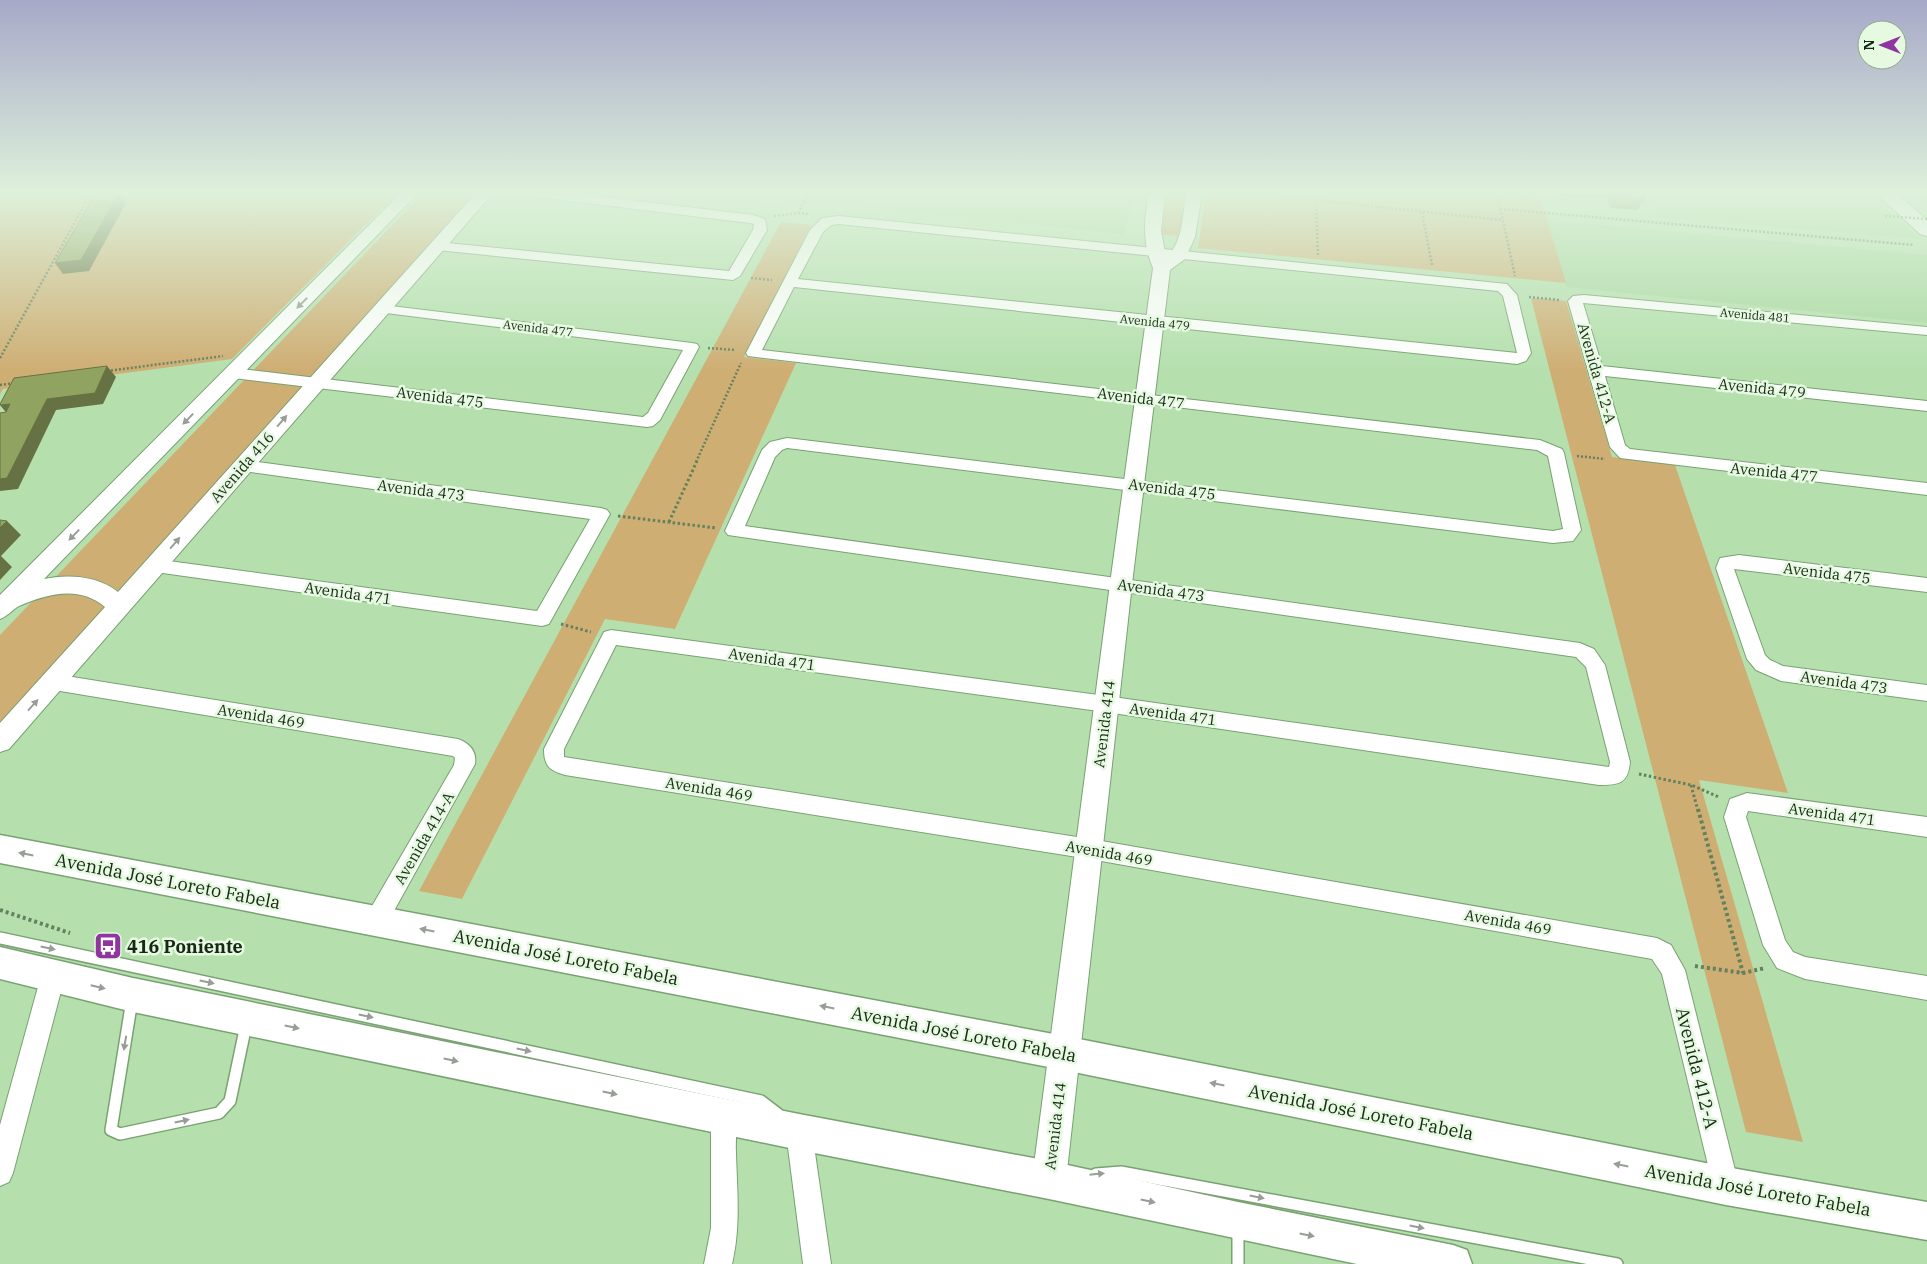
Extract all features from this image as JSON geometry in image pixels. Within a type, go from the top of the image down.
[{"type":"main road","name":"Avenida José Loreto Fabela","points":[[0,849],[1064,1053],[1726,1186],[1927,1221]]},
{"type":"main road","points":[[0,962],[133,995],[799,1132],[1049,1180],[1238,1221],[1391,1258],[1453,1264]]},
{"type":"street","points":[[4,607],[230,364],[348,252]]},
{"type":"street","name":"Avenida 416","points":[[0,741],[432,252]]},
{"type":"street","points":[[496,252],[733,276],[747,252]]},
{"type":"street","points":[[749,352],[806,252]]},
{"type":"street","points":[[1106,252],[1165,259],[1318,268],[1434,279],[1506,291]]},
{"type":"street","name":"Avenida 414","points":[[1161,252],[1165,259]]},
{"type":"street","name":"Avenida 414","points":[[1049,1180],[1153,322],[1165,259],[1172,252]]},
{"type":"street","name":"Avenida 479","points":[[789,282],[1153,322],[1512,359],[1521,358],[1524,353],[1506,291]]},
{"type":"street","name":"Avenida 481","points":[[1579,300],[1927,331]]},
{"type":"street","name":"Avenida 412-A","points":[[1579,300],[1596,370],[1618,447],[1622,452]]},
{"type":"street","name":"Avenida 477","points":[[383,309],[692,347]]},
{"type":"street","name":"Avenida 475","points":[[230,364],[317,382],[647,422],[654,416],[692,347]]},
{"type":"street","name":"Avenida 477","points":[[749,352],[1530,443],[1548,448],[1556,453]]},
{"type":"street","name":"Avenida 479","points":[[1596,370],[1927,406]]},
{"type":"street","name":"Avenida 475","points":[[734,531],[768,454],[776,446],[787,443],[1553,537],[1567,537],[1572,530],[1556,453]]},
{"type":"street","name":"Avenida 477","points":[[1622,452],[1631,456],[1927,489]]},
{"type":"street","name":"Avenida 473","points":[[242,466],[601,514]]},
{"type":"street","points":[[542,619],[601,514]]},
{"type":"street","name":"Avenida 473","points":[[734,531],[1574,649],[1587,654],[1596,665],[1620,762],[1617,773]]},
{"type":"street","name":"Avenida 475","points":[[1763,666],[1754,652],[1726,573],[1726,563],[1739,562],[1927,585]]},
{"type":"street","name":"Avenida 471","points":[[154,566],[542,619]]},
{"type":"street","points":[[4,607],[29,591],[57,585],[82,586],[102,592],[120,606]]},
{"type":"street","name":"Avenida 471","points":[[611,638],[1106,704],[1599,776],[1617,773]]},
{"type":"street","name":"Avenida 469","points":[[611,638],[554,749],[554,760],[565,766],[1090,849],[1649,947],[1666,957]]},
{"type":"street","name":"Avenida 473","points":[[1763,666],[1781,673],[1927,693]]},
{"type":"street","name":"Avenida 469","points":[[54,682],[458,748],[466,755]]},
{"type":"street","name":"Avenida 414-A","points":[[376,921],[464,767],[467,761],[466,755]]},
{"type":"street","name":"Avenida 471","points":[[1737,806],[1747,802],[1927,827]]},
{"type":"street","points":[[1737,806],[1735,816],[1775,945],[1785,960],[1805,968],[1927,988]]},
{"type":"street","name":"Avenida 412-A","points":[[1666,957],[1726,1186]]},
{"type":"street","points":[[0,1173],[53,976]]},
{"type":"street","points":[[718,1264],[724,1238],[725,1217],[721,1140],[724,1116]]},
{"type":"street","points":[[799,1132],[817,1264]]},
{"type":"lane","points":[[0,938],[761,1101],[799,1132]]},
{"type":"lane","points":[[133,995],[111,1130],[120,1134],[219,1113],[230,1101],[247,1018]]},
{"type":"lane","points":[[1049,1180],[1121,1172],[1617,1264]]},
{"type":"lane","points":[[1238,1221],[1238,1264]]},
{"type":"path","points":[[0,358],[58,252]]},
{"type":"path","points":[[1318,252],[1318,268]]},
{"type":"path","points":[[1429,252],[1434,279]]},
{"type":"path","points":[[1509,252],[1515,277]]},
{"type":"path","points":[[733,276],[789,282]]},
{"type":"path","points":[[1506,291],[1579,300]]},
{"type":"path","points":[[669,522],[749,352],[692,347]]},
{"type":"path","points":[[99,372],[230,364]]},
{"type":"path","points":[[0,385],[20,382]]},
{"type":"path","points":[[1556,453],[1618,461],[1622,452]]},
{"type":"path","points":[[601,514],[734,531]]},
{"type":"path","points":[[542,619],[611,638]]},
{"type":"path","points":[[1617,773],[1691,785],[1737,806]]},
{"type":"path","points":[[1691,785],[1743,973]]},
{"type":"path","points":[[0,910],[72,934]]},
{"type":"path","points":[[1666,957],[1743,973],[1785,960]]},
{"type":"shaded area","points":[[0,252],[338,252],[232,359],[3,389],[0,394]]},
{"type":"shaded area","points":[[367,252],[427,252],[0,729],[0,635]]},
{"type":"shaded area","points":[[765,252],[797,252],[744,357],[796,363],[675,629],[605,619],[462,899],[419,891]]},
{"type":"shaded area","points":[[1240,252],[1557,252],[1566,283]]},
{"type":"shaded area","points":[[1557,252],[1894,252],[1927,255],[1927,323],[1567,287]]},
{"type":"shaded area","points":[[1531,298],[1566,301],[1612,457],[1675,465],[1788,793],[1699,780],[1803,1142],[1746,1132]]},
{"type":"building","points":[[61,252],[86,252],[81,260],[55,263]]},
{"type":"building","points":[[107,366],[95,393],[47,399],[7,478],[0,479],[0,413],[6,412],[10,404],[0,404],[14,378]]},
{"type":"building","points":[[0,520],[7,521],[0,528]]},
{"type":"place","name":"416 Poniente","points":[[108,946]]}]
